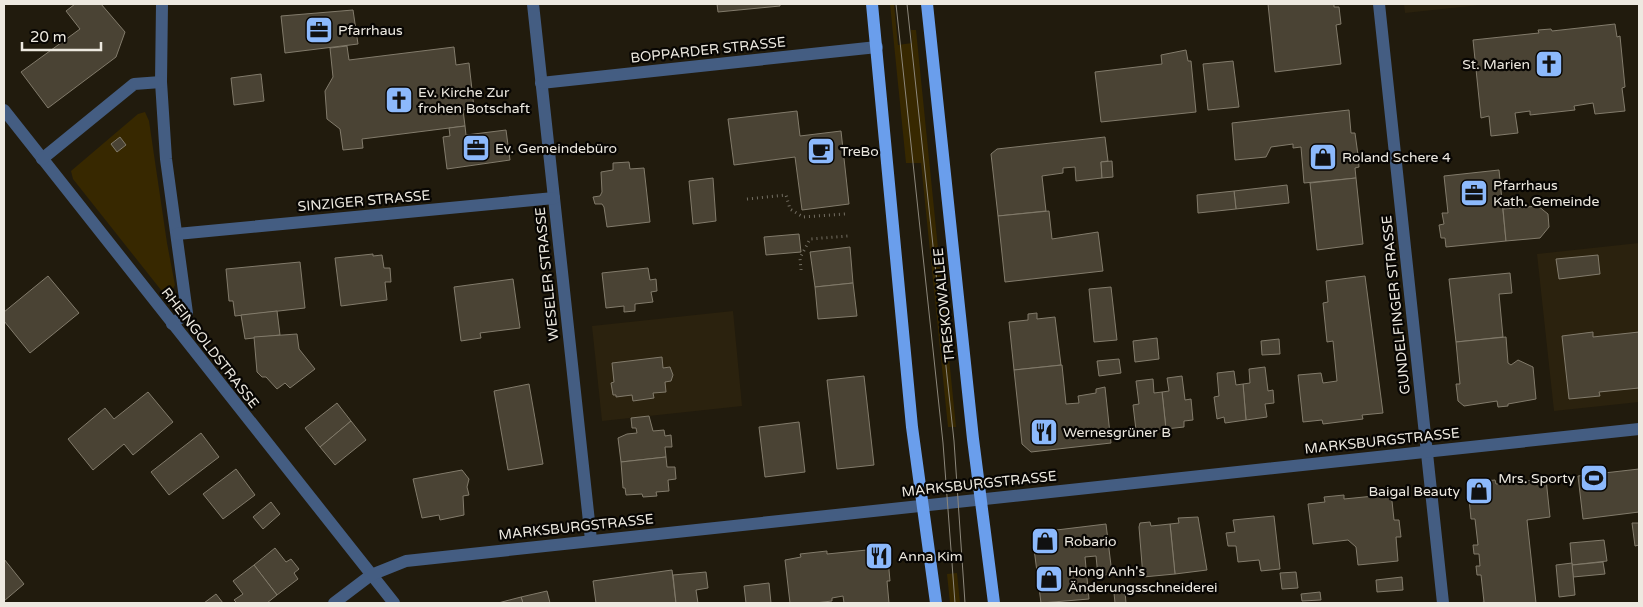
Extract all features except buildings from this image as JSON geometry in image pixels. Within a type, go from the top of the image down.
[{"type":"main road","points":[[872,4],[912,427],[936,603]]},
{"type":"main road","name":"TRESKOWALLEE","points":[[927,4],[994,603]]},
{"type":"street","points":[[162,4],[161,82],[166,159],[188,313],[172,324]]},
{"type":"street","name":"WESELER STRASSE","points":[[533,4],[591,540]]},
{"type":"street","name":"GUNDELFINGER STRASSE","points":[[1379,4],[1443,603]]},
{"type":"street","name":"BOPPARDER STRASSE","points":[[541,83],[877,47]]},
{"type":"street","points":[[42,159],[134,84],[161,82]]},
{"type":"street","name":"RHEINGOLDSTRASSE","points":[[4,110],[394,603]]},
{"type":"street","name":"SINZIGER STRASSE","points":[[177,234],[554,198]]},
{"type":"street","name":"MARKSBURGSTRASSE","points":[[334,603],[372,574],[406,561],[1639,429]]},
{"type":"path","points":[[747,199],[786,195],[790,209],[803,217],[845,214]]},
{"type":"path","points":[[801,270],[800,258],[810,239],[848,236]]},
{"type":"shaded area","points":[[890,4],[894,4],[898,45],[912,43],[911,30],[916,30],[956,427],[948,427],[921,163],[906,163]]},
{"type":"shaded area","points":[[1404,4],[1489,4],[1405,13]]},
{"type":"shaded area","points":[[145,112],[149,121],[175,285],[172,291],[165,292],[161,290],[73,179],[71,171],[138,114]]},
{"type":"shaded area","points":[[1639,243],[1639,402],[1554,411],[1537,254]]},
{"type":"shaded area","points":[[733,311],[742,406],[602,421],[592,326]]},
{"type":"shaded area","points":[[957,573],[960,603],[950,603],[947,574]]},
{"type":"tram line","points":[[896,4],[943,443],[955,603]]},
{"type":"tram line","points":[[907,4],[954,441],[965,603]]},
{"type":"place","name":"Pfarrhaus","points":[[319,30]]},
{"type":"place","name":"St. Marien","points":[[1549,64]]},
{"type":"place","name":"Ev. Kirche Zur frohen Botschaft","points":[[399,100]]},
{"type":"place","name":"Ev. Gemeindebüro","points":[[476,148]]},
{"type":"place","name":"TreBo","points":[[821,151]]},
{"type":"place","name":"Roland Schere 4","points":[[1323,157]]},
{"type":"place","name":"Pfarrhaus Kath. Gemeinde","points":[[1474,193]]},
{"type":"place","name":"Wernesgrüner B","points":[[1044,432]]},
{"type":"place","name":"Mrs. Sporty","points":[[1594,478]]},
{"type":"place","name":"Baigal Beauty","points":[[1479,491]]},
{"type":"place","name":"Robario","points":[[1045,541]]},
{"type":"place","name":"Anna Kim","points":[[879,556]]},
{"type":"place","name":"Hong Anh's Änderungsschneiderei","points":[[1049,579]]}]
